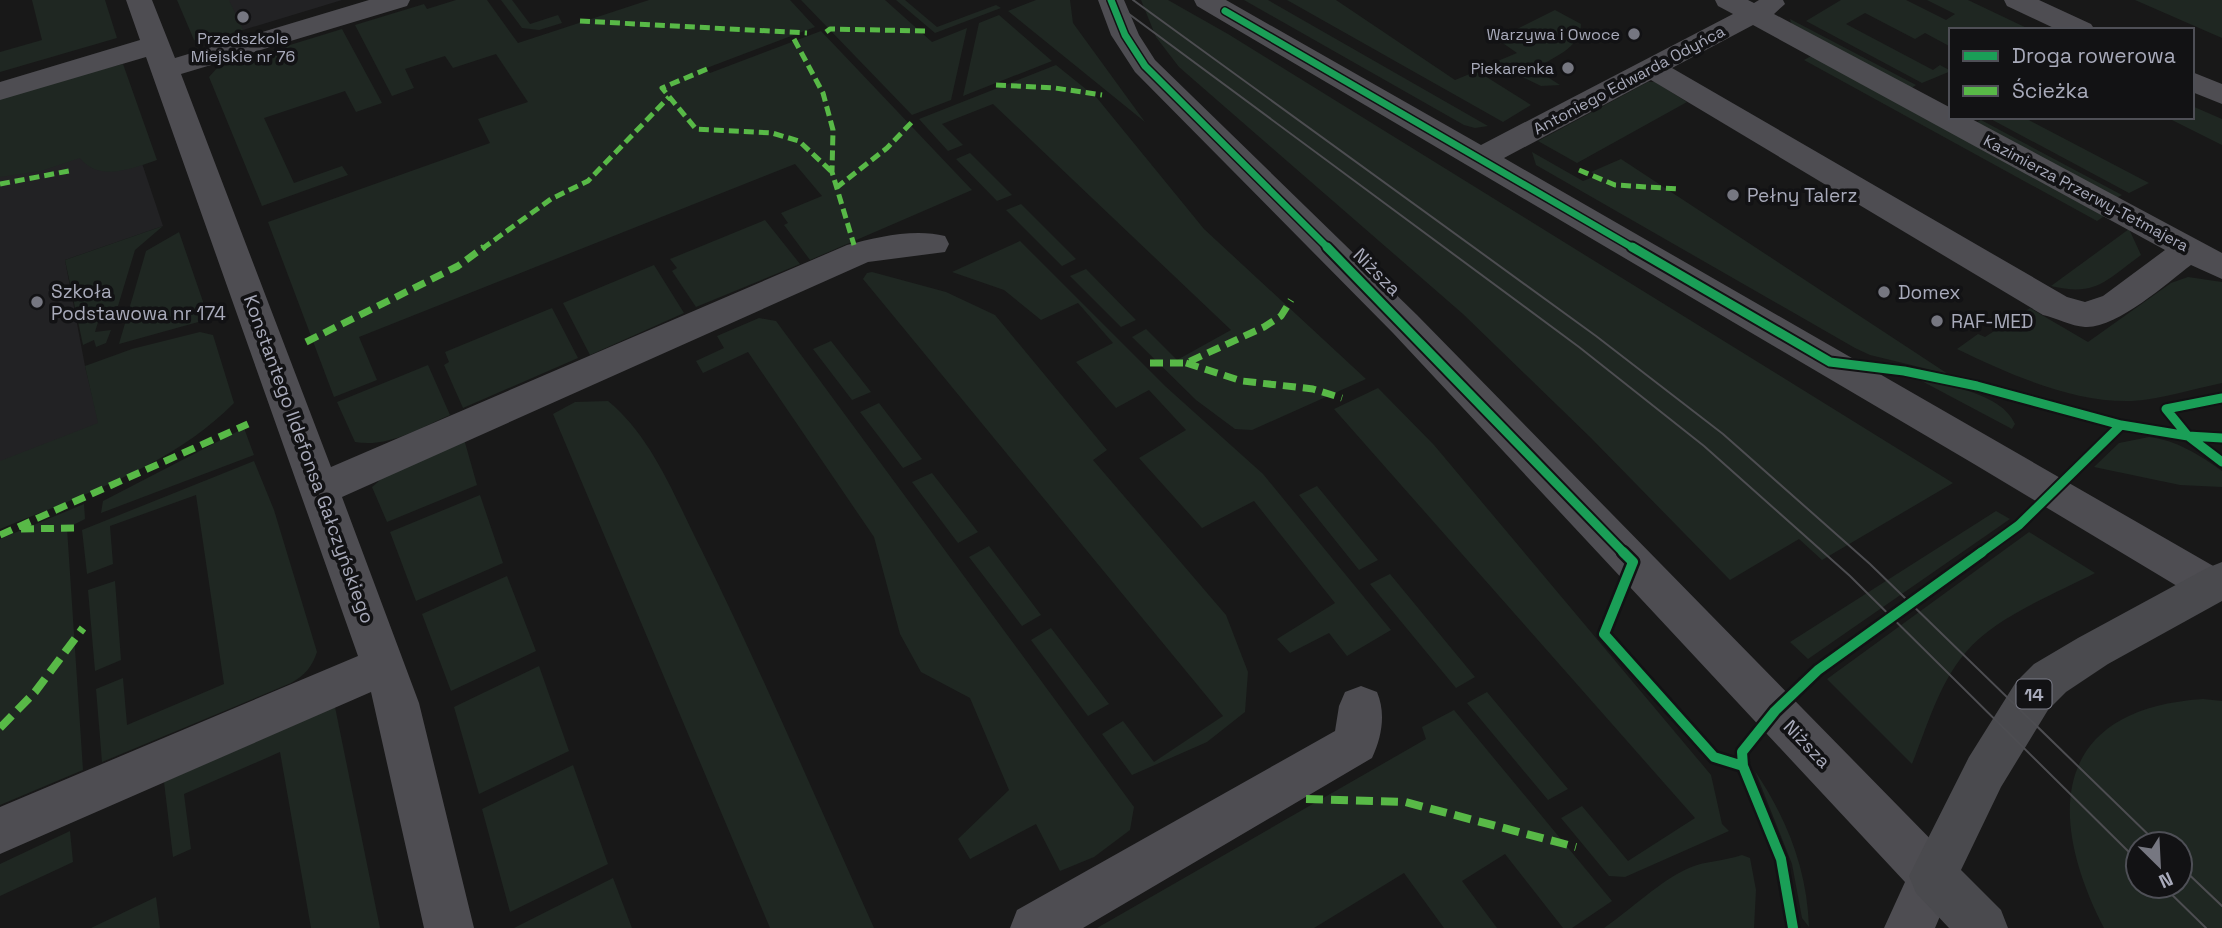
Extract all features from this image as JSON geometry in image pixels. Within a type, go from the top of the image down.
[{"type":"main road","name":"14","points":[[1933,876],[1985,772],[2032,696],[2050,678],[2093,651],[2219,586]]},
{"type":"main road","points":[[1933,876],[1983,928]]},
{"type":"street","name":"Konstantego Ildefonsa Gałczyńskiego","points":[[139,0],[397,703],[449,928]]},
{"type":"street","points":[[0,91],[161,57],[397,0]]},
{"type":"street","name":"Niższa","points":[[1111,0],[1123,33],[1145,66],[1405,324],[1933,876]]},
{"type":"street","points":[[1207,0],[2219,586]]},
{"type":"street","name":"Antoniego Edwarda Odyńca","points":[[1479,159],[1651,68],[1741,7],[1780,0]]},
{"type":"street","points":[[2017,0],[2077,28]]},
{"type":"street","name":"Kazimierza Przerwy-Tetmajera","points":[[1741,7],[2222,267]]},
{"type":"street","points":[[1651,68],[2055,306],[2086,316],[2115,305],[2189,249]]},
{"type":"street","points":[[2194,82],[2222,95]]},
{"type":"street","points":[[320,489],[859,253],[882,248],[933,244]]},
{"type":"street","points":[[0,831],[383,666]]},
{"type":"street","points":[[1035,928],[1356,743],[1361,706]]},
{"type":"street","points":[[1909,928],[1933,876]]},
{"type":"shaded area","points":[[32,0],[105,0],[117,38],[0,72],[0,52],[42,40]]},
{"type":"shaded area","points":[[177,0],[229,0],[243,30],[202,42],[194,40]]},
{"type":"shaded area","name":"Przedszkole Miejskie nr 76","points":[[194,0],[342,0],[210,40]]},
{"type":"shaded area","points":[[456,0],[487,0],[518,43],[649,0],[790,0],[815,27],[704,69],[710,73],[821,31],[972,190],[810,260],[784,225],[788,223],[781,213],[822,196],[795,164],[359,337],[377,380],[334,397],[268,222],[490,143],[478,119],[528,102],[496,54],[453,68],[445,56],[405,69],[414,88],[392,96],[355,25],[424,4],[427,9]]},
{"type":"shaded area","points":[[501,0],[512,0],[530,24],[558,15],[562,23],[539,30],[522,28]]},
{"type":"shaded area","points":[[801,0],[885,0],[932,42],[967,28],[951,100],[912,115]]},
{"type":"shaded area","points":[[896,0],[905,0],[937,27],[996,5],[1001,8],[935,33]]},
{"type":"shaded area","points":[[1036,0],[1070,0],[1073,23],[1145,122],[1008,11]]},
{"type":"shaded area","points":[[1141,0],[1168,0],[1228,34],[1953,483],[1822,560],[1799,539],[1730,580],[1591,438],[1463,314],[1179,67],[1156,37]]},
{"type":"shaded area","points":[[1244,0],[1268,0],[1488,126],[1475,128],[1464,125]]},
{"type":"shaded area","points":[[1287,0],[1336,0],[1455,80],[1477,71],[1531,105],[1503,122]]},
{"type":"shaded area","points":[[1841,0],[1906,0],[1946,20],[1955,14],[1927,0],[1968,0],[2027,28],[1949,28],[1949,46],[1925,33],[1915,39],[1865,13],[1846,24],[1933,70],[1940,65],[1949,70],[1922,83],[1806,21]]},
{"type":"shaded area","points":[[2135,0],[2222,0],[2222,38]]},
{"type":"shaded area","points":[[1555,10],[1581,24],[1580,33],[1571,46],[1535,69],[1560,85],[1541,86],[1493,63],[1517,53],[1497,39]]},
{"type":"shaded area","points":[[999,15],[1052,61],[963,96],[979,23]]},
{"type":"shaded area","points":[[1790,19],[1916,85],[1910,89],[1792,26]]},
{"type":"shaded area","points":[[342,29],[382,103],[356,112],[345,91],[264,118],[294,183],[342,166],[348,175],[262,206],[209,77],[218,67]]},
{"type":"shaded area","points":[[1813,55],[2106,215],[2097,221],[1804,60]]},
{"type":"shaded area","points":[[123,64],[157,160],[126,170],[106,172],[96,170],[80,158],[41,171],[0,177],[0,96]]},
{"type":"shaded area","points":[[1056,65],[1097,98],[1204,229],[1366,379],[1252,430],[1235,429],[1196,400],[1132,337],[1146,329],[1177,360],[1231,330],[993,104],[942,124],[963,145],[948,151],[919,119]]},
{"type":"shaded area","name":"Szkoła Podstawowa nr 174","points":[[113,77],[163,226],[65,260],[85,366],[110,470],[0,514],[0,111]]},
{"type":"shaded area","points":[[1648,82],[1655,82],[1687,102],[1577,163],[1538,141]]},
{"type":"shaded area","points":[[2194,107],[2222,119],[2222,145],[2170,119],[2194,119]]},
{"type":"shaded area","points":[[1991,119],[2027,119],[2149,183],[2129,193]]},
{"type":"shaded area","points":[[1981,120],[2122,195],[2114,199],[1974,124]]},
{"type":"shaded area","points":[[1532,152],[1583,181],[1596,176],[1591,172],[1621,159],[1948,374],[1870,355],[1855,348],[1536,165]]},
{"type":"shaded area","points":[[970,153],[1012,195],[997,201],[956,159]]},
{"type":"shaded area","points":[[1021,204],[1076,259],[1062,266],[1006,210]]},
{"type":"shaded area","points":[[765,220],[800,264],[696,307],[672,271],[677,268],[670,259]]},
{"type":"shaded area","points":[[163,226],[135,250],[118,306],[102,309],[95,332],[111,330],[106,343],[96,347],[94,340],[83,345],[65,260]]},
{"type":"shaded area","points":[[2129,229],[2141,255],[2119,272],[2090,288],[2067,289],[2051,286]]},
{"type":"shaded area","points":[[179,232],[209,319],[119,344],[146,251]]},
{"type":"shaded area","points":[[1020,241],[1165,386],[1263,474],[1391,630],[1347,656],[1329,633],[1290,653],[1277,639],[1335,603],[1254,501],[1202,528],[1139,458],[1186,430],[1149,390],[1116,408],[1076,362],[1113,343],[1078,303],[1041,320],[1004,290],[952,272]]},
{"type":"shaded area","points":[[654,265],[684,313],[590,355],[563,303]]},
{"type":"shaded area","points":[[1086,269],[1136,320],[1121,327],[1070,276]]},
{"type":"shaded area","points":[[872,272],[946,292],[995,315],[1107,450],[1093,460],[1226,615],[1248,672],[1245,712],[1207,742],[1132,775],[1102,734],[1123,721],[1154,762],[1223,716],[863,279],[867,273]]},
{"type":"shaded area","points":[[2188,277],[2222,282],[2222,383],[2155,398],[2110,400],[2042,385],[1957,349],[1978,334],[1985,337],[2030,308],[2088,342],[2171,283]]},
{"type":"shaded area","points":[[552,308],[578,358],[463,408],[444,365],[449,362],[445,352]]},
{"type":"shaded area","points":[[759,318],[776,321],[1134,807],[1130,830],[1094,857],[1060,871],[1036,824],[970,859],[958,839],[1009,790],[970,698],[921,672],[900,634],[874,537],[748,352],[703,373],[696,361],[724,348],[717,336]]},
{"type":"shaded area","points":[[200,332],[213,335],[234,403],[183,445],[154,462],[93,491],[0,529],[0,461],[98,423],[85,366],[132,349]]},
{"type":"shaded area","points":[[831,341],[871,392],[852,400],[813,349]]},
{"type":"shaded area","points":[[428,365],[450,415],[392,440],[355,442],[337,402]]},
{"type":"shaded area","points":[[1916,378],[1957,387],[1986,398],[2008,413],[2015,424],[2012,429]]},
{"type":"shaded area","points":[[1378,388],[1434,445],[1711,775],[1722,824],[1729,831],[1625,877],[1609,876],[1561,818],[1582,806],[1628,861],[1695,818],[1334,409]]},
{"type":"shaded area","points":[[608,401],[638,433],[662,470],[746,643],[874,928],[770,928],[553,414],[575,402]]},
{"type":"shaded area","points":[[879,403],[922,459],[903,468],[860,412]]},
{"type":"shaded area","points":[[244,428],[254,455],[101,513],[103,501]]},
{"type":"shaded area","points":[[2149,437],[2178,445],[2214,465],[2222,471],[2222,487],[2180,485],[2094,467],[2119,443]]},
{"type":"shaded area","points":[[464,439],[477,485],[387,522],[372,487],[387,474]]},
{"type":"shaded area","points":[[254,461],[274,510],[317,652],[313,662],[304,674],[291,683],[102,762],[96,689],[123,678],[127,725],[224,684],[196,495],[110,526],[113,564],[87,574],[82,530]]},
{"type":"shaded area","points":[[932,473],[978,532],[958,543],[912,482]]},
{"type":"shaded area","points":[[1317,486],[1378,560],[1359,570],[1299,495]]},
{"type":"shaded area","points":[[480,495],[503,563],[416,601],[390,532]]},
{"type":"shaded area","points":[[84,504],[85,519],[67,528],[83,770],[0,805],[0,539]]},
{"type":"shaded area","points":[[1996,511],[2010,519],[1808,659],[1790,642]]},
{"type":"shaded area","points":[[2029,532],[2095,573],[2009,617],[1978,639],[1948,677],[1912,764],[1827,679]]},
{"type":"shaded area","points":[[989,546],[1041,615],[1022,626],[969,557]]},
{"type":"shaded area","points":[[1390,574],[1475,677],[1456,688],[1370,584]]},
{"type":"shaded area","points":[[507,576],[536,651],[451,691],[422,614]]},
{"type":"shaded area","points":[[115,581],[121,660],[95,671],[88,590]]},
{"type":"shaded area","points":[[1051,628],[1109,704],[1088,716],[1031,640]]},
{"type":"shaded area","points":[[539,666],[569,751],[479,794],[454,707]]},
{"type":"shaded area","points":[[1487,692],[1568,789],[1548,800],[1467,703]]},
{"type":"shaded area","points":[[2203,699],[2222,701],[2222,928],[2104,928],[2085,886],[2073,846],[2070,808],[2075,775],[2090,746],[2116,723],[2153,707]]},
{"type":"shaded area","points":[[335,707],[380,928],[311,928],[280,752],[184,794],[191,849],[173,857],[164,782]]},
{"type":"shaded area","points":[[1454,710],[1612,901],[1572,928],[1563,928],[1505,854],[1462,881],[1497,928],[1444,928],[1404,873],[1314,928],[1097,928],[1426,739],[1422,727]]},
{"type":"shaded area","points":[[573,765],[608,864],[510,912],[482,809]]},
{"type":"shaded area","points":[[1755,771],[1777,807],[1793,845],[1804,885],[1809,927],[1802,918],[1792,864]]},
{"type":"shaded area","points":[[70,831],[73,862],[0,896],[0,864]]},
{"type":"shaded area","points":[[1742,855],[1750,858],[1756,890],[1754,928],[1604,928],[1678,874],[1708,862]]},
{"type":"shaded area","points":[[613,878],[632,928],[514,928]]},
{"type":"shaded area","points":[[156,897],[160,928],[91,928]]},
{"type":"tram line","points":[[1110,0],[1579,347],[1704,446],[1850,576],[2124,847]]},
{"type":"tram line","points":[[1133,0],[1596,336],[1723,434],[1870,564],[2144,830]]},
{"type":"tram line","points":[[2194,879],[2222,906]]},
{"type":"tram line","points":[[2177,900],[2206,928]]},
{"type":"marked path","points":[[580,21],[807,33]]},
{"type":"marked path","points":[[826,32],[830,29],[926,31]]},
{"type":"marked path","points":[[794,39],[823,93],[833,130],[832,172],[854,245]]},
{"type":"marked path","points":[[707,69],[662,88],[696,129],[772,133],[799,141],[832,172]]},
{"type":"marked path","points":[[996,85],[1055,88],[1102,95]]},
{"type":"marked path","points":[[306,342],[458,266],[551,199],[588,181],[669,97]]},
{"type":"marked path","points":[[836,188],[887,148],[912,122]]},
{"type":"marked path","points":[[1579,170],[1590,177],[1615,185],[1680,189]]},
{"type":"marked path","points":[[0,184],[69,171]]},
{"type":"marked path","points":[[1150,363],[1186,363],[1264,327],[1281,316],[1291,300]]},
{"type":"marked path","points":[[1186,363],[1242,381],[1313,389],[1342,398]]},
{"type":"marked path","points":[[0,535],[248,424]]},
{"type":"marked path","points":[[21,529],[74,528]]},
{"type":"marked path","points":[[0,728],[35,692],[83,628]]},
{"type":"marked path","points":[[1306,799],[1405,802],[1576,847]]},
{"type":"cycle path","points":[[1111,0],[1125,35],[1145,66],[1405,324],[1633,562],[1604,634],[1714,757],[1743,766]]},
{"type":"cycle path","points":[[1225,11],[1830,362],[1941,378],[2050,404],[2121,425]]},
{"type":"cycle path","points":[[2222,398],[2166,409],[2188,436],[2222,438]]},
{"type":"cycle path","points":[[1793,928],[1781,859],[1743,766],[1742,752],[1775,711],[1818,670],[2019,525],[2121,425],[2188,436],[2222,462]]},
{"type":"place","name":"Przedszkole Miejskie nr 76","points":[[243,17]]},
{"type":"place","name":"Warzywa i Owoce","points":[[1634,34]]},
{"type":"place","name":"Piekarenka","points":[[1568,68]]},
{"type":"place","name":"Pełny Talerz","points":[[1733,195]]},
{"type":"place","name":"Domex","points":[[1884,292]]},
{"type":"place","name":"Szkoła Podstawowa nr 174","points":[[37,302]]},
{"type":"place","name":"RAF-MED","points":[[1937,321]]}]
